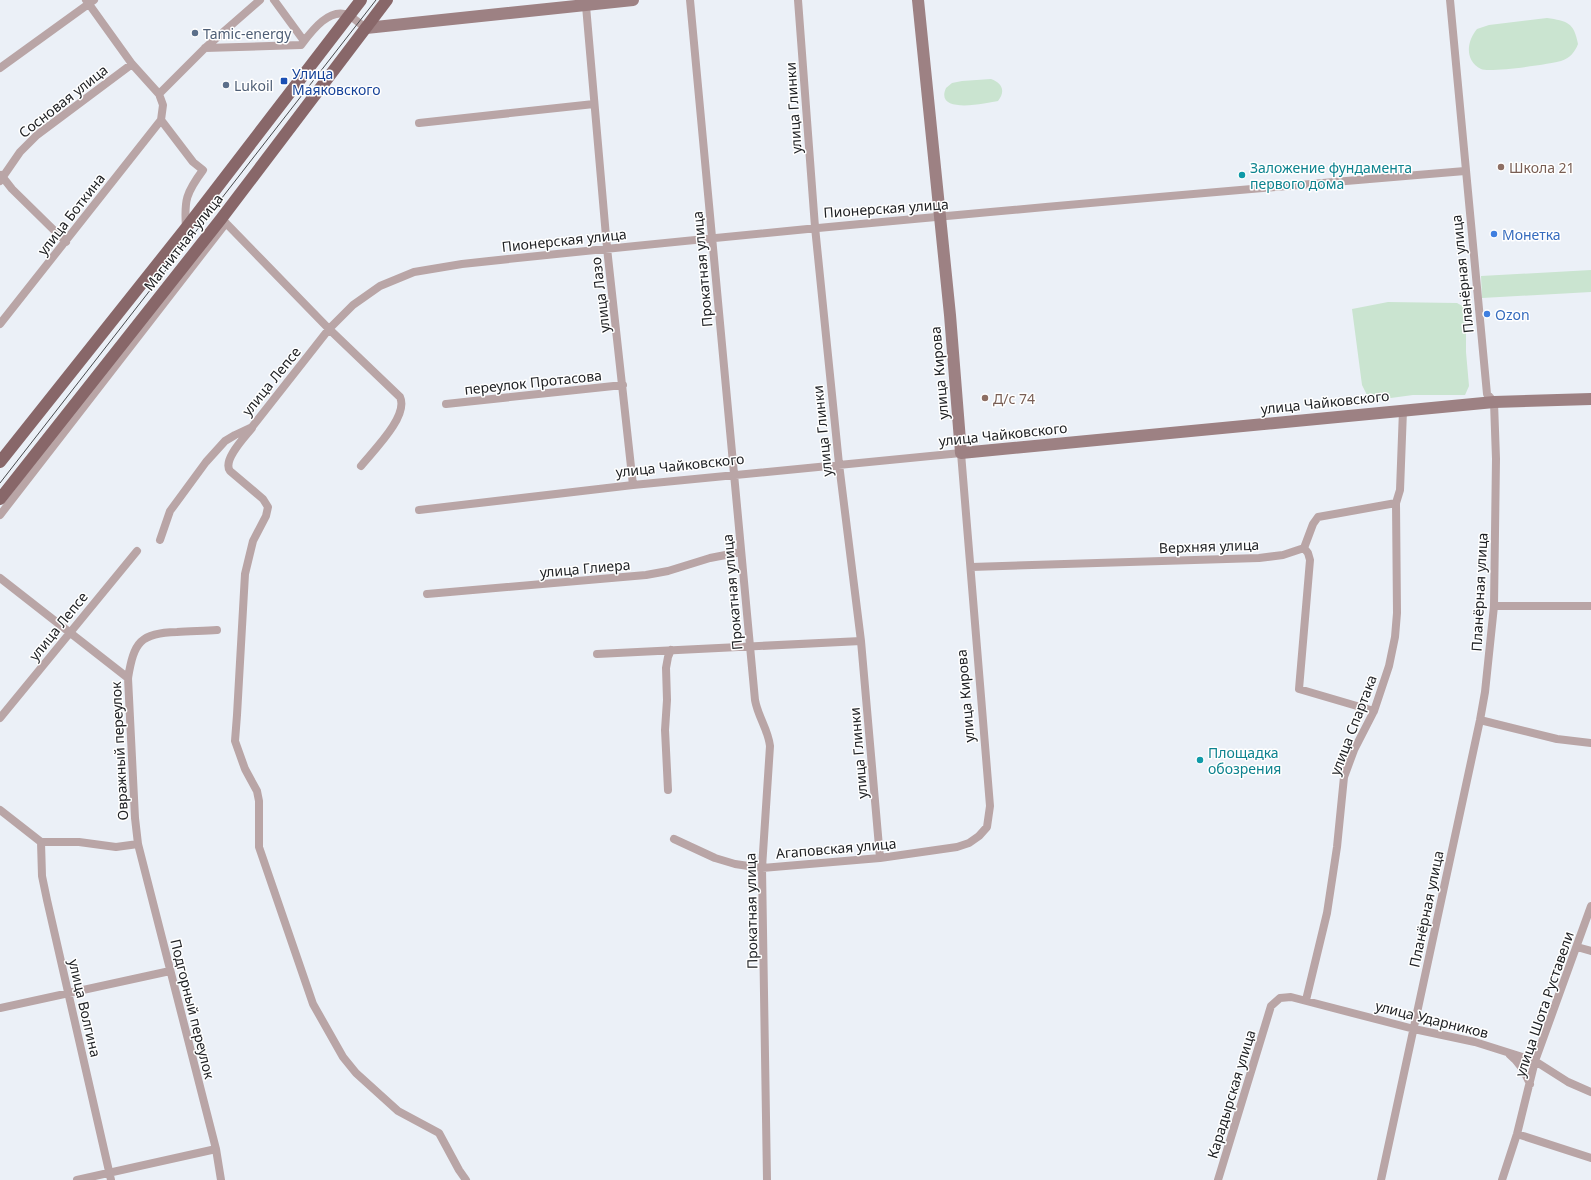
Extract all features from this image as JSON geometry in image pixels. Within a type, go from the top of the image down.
[{"type":"main road","name":"Магнитная улица","points":[[0,462],[186,228],[361,0]]},
{"type":"main road","name":"Магнитная улица","points":[[0,499],[224,221],[387,0]]},
{"type":"main road","points":[[366,28],[588,3],[633,0]]},
{"type":"main road","name":"улица Кирова","points":[[918,0],[939,218],[950,314],[961,453]]},
{"type":"main road","name":"улица Чайковского","points":[[961,453],[1494,402],[1591,399]]},
{"type":"street","points":[[159,94],[205,48],[260,0]]},
{"type":"street","points":[[274,0],[304,41]]},
{"type":"street","name":"Прокатная улица","points":[[690,0],[756,708],[766,728],[770,746],[762,868],[767,1180]]},
{"type":"street","name":"улица Глинки","points":[[798,0],[815,227],[839,464],[861,641],[880,858]]},
{"type":"street","name":"Планёрная улица","points":[[1381,1180],[1480,720],[1494,606],[1496,459],[1494,402],[1487,394],[1450,0]]},
{"type":"street","points":[[0,68],[90,1],[132,64],[159,94],[163,105],[161,120],[193,162],[203,170],[187,195],[185,208],[186,228]]},
{"type":"street","name":"улица Лазо","points":[[588,3],[594,104],[607,248],[633,485]]},
{"type":"street","points":[[205,48],[301,45],[326,18],[338,14],[349,16],[366,28]]},
{"type":"street","name":"Сосновая улица","points":[[1,177],[20,152],[37,136],[132,64]]},
{"type":"street","points":[[419,123],[594,104]]},
{"type":"street","name":"улица Боткина","points":[[0,324],[161,120]]},
{"type":"street","name":"Пионерская улица","points":[[329,329],[353,305],[380,286],[414,272],[462,264],[815,227],[939,218],[1050,206],[1465,171]]},
{"type":"street","points":[[1,177],[66,242]]},
{"type":"street","points":[[0,515],[224,221],[329,329],[396,392],[402,402],[402,411],[394,424],[361,466]]},
{"type":"street","name":"улица Лепсе","points":[[160,540],[170,511],[206,462],[225,441],[252,427],[329,329]]},
{"type":"street","name":"переулок Протасова","points":[[446,404],[623,385]]},
{"type":"street","name":"улица Спартака","points":[[1306,1000],[1327,913],[1337,847],[1344,777],[1354,750],[1374,711],[1389,666],[1397,619],[1396,503],[1400,490],[1403,410]]},
{"type":"street","points":[[252,427],[230,457],[228,465],[230,471],[263,499],[268,507],[266,516],[253,540],[245,574],[235,731],[238,752],[257,792],[259,801],[259,847],[313,1004],[343,1057],[356,1074],[398,1111],[439,1133],[466,1180]]},
{"type":"street","name":"улица Чайковского","points":[[419,510],[633,485],[961,453]]},
{"type":"street","name":"улица Кирова","points":[[961,453],[971,566],[989,817]]},
{"type":"street","points":[[1374,711],[1299,690],[1310,560],[1308,553],[1304,548],[1315,520],[1318,517],[1396,503]]},
{"type":"street","name":"Верхняя улица","points":[[971,566],[1259,558],[1283,556],[1304,548]]},
{"type":"street","name":"улица Лепсе","points":[[0,718],[137,551]]},
{"type":"street","name":"улица Глиера","points":[[427,594],[646,575],[668,571],[710,558],[741,552]]},
{"type":"street","points":[[0,578],[128,678]]},
{"type":"street","points":[[1494,606],[1591,606]]},
{"type":"street","name":"Овражный переулок","points":[[138,844],[135,818],[128,678],[131,660],[138,646],[146,637],[159,632],[218,630]]},
{"type":"street","points":[[597,654],[861,641]]},
{"type":"street","points":[[668,790],[665,730],[667,700],[666,668],[671,650]]},
{"type":"street","points":[[1480,720],[1557,739],[1591,743]]},
{"type":"street","points":[[0,810],[41,842],[79,842],[116,847],[138,844]]},
{"type":"street","name":"Агаповская улица","points":[[674,839],[715,858],[762,868],[880,858],[962,846],[979,836],[987,827],[989,817]]},
{"type":"street","name":"улица Волгина","points":[[41,842],[42,876],[111,1177]]},
{"type":"street","name":"Подгорный переулок","points":[[138,844],[216,1149],[221,1180]]},
{"type":"street","name":"улица Шота Руставели","points":[[1502,1180],[1517,1134],[1535,1061],[1591,906]]},
{"type":"street","points":[[1577,947],[1591,951]]},
{"type":"street","points":[[0,1008],[170,971]]},
{"type":"street","name":"улица Ударников","points":[[1268,1015],[1272,1006],[1280,998],[1291,997],[1306,1000],[1414,1029],[1475,1042],[1535,1061],[1568,1082],[1591,1092]]},
{"type":"street","name":"Карадырская улица","points":[[1218,1180],[1268,1015]]},
{"type":"street","points":[[1506,1052],[1517,1061],[1525,1071],[1530,1085]]},
{"type":"street","points":[[1517,1134],[1591,1158]]},
{"type":"street","points":[[77,1180],[111,1177],[216,1149]]},
{"type":"green space","points":[[1547,18],[1565,22],[1572,27],[1574,31],[1578,44],[1574,52],[1567,58],[1561,61],[1545,64],[1495,70],[1481,69],[1472,61],[1469,45],[1477,29],[1489,25]]},
{"type":"green space","points":[[991,79],[998,83],[1002,88],[1002,94],[998,101],[974,105],[954,105],[948,102],[944,96],[946,88],[952,83]]},
{"type":"green space","points":[[1591,270],[1591,292],[1482,298],[1481,276]]},
{"type":"green space","points":[[1388,302],[1457,303],[1466,308],[1466,352],[1469,386],[1465,395],[1413,395],[1376,400],[1368,397],[1362,385],[1352,309]]},
{"type":"tram line","points":[[0,483],[376,0]]},
{"type":"place","name":"Tamic-energy","points":[[195,33]]},
{"type":"place","name":"Улица Маяковского","points":[[284,81]]},
{"type":"place","name":"Lukoil","points":[[226,85]]},
{"type":"place","name":"Школа 21","points":[[1501,167]]},
{"type":"place","name":"Заложение фундамента первого дома","points":[[1242,175]]},
{"type":"place","name":"Монетка","points":[[1494,234]]},
{"type":"place","name":"Ozon","points":[[1487,314]]},
{"type":"place","name":"Д/с 74","points":[[985,398]]},
{"type":"place","name":"Площадка обозрения","points":[[1200,760]]}]
